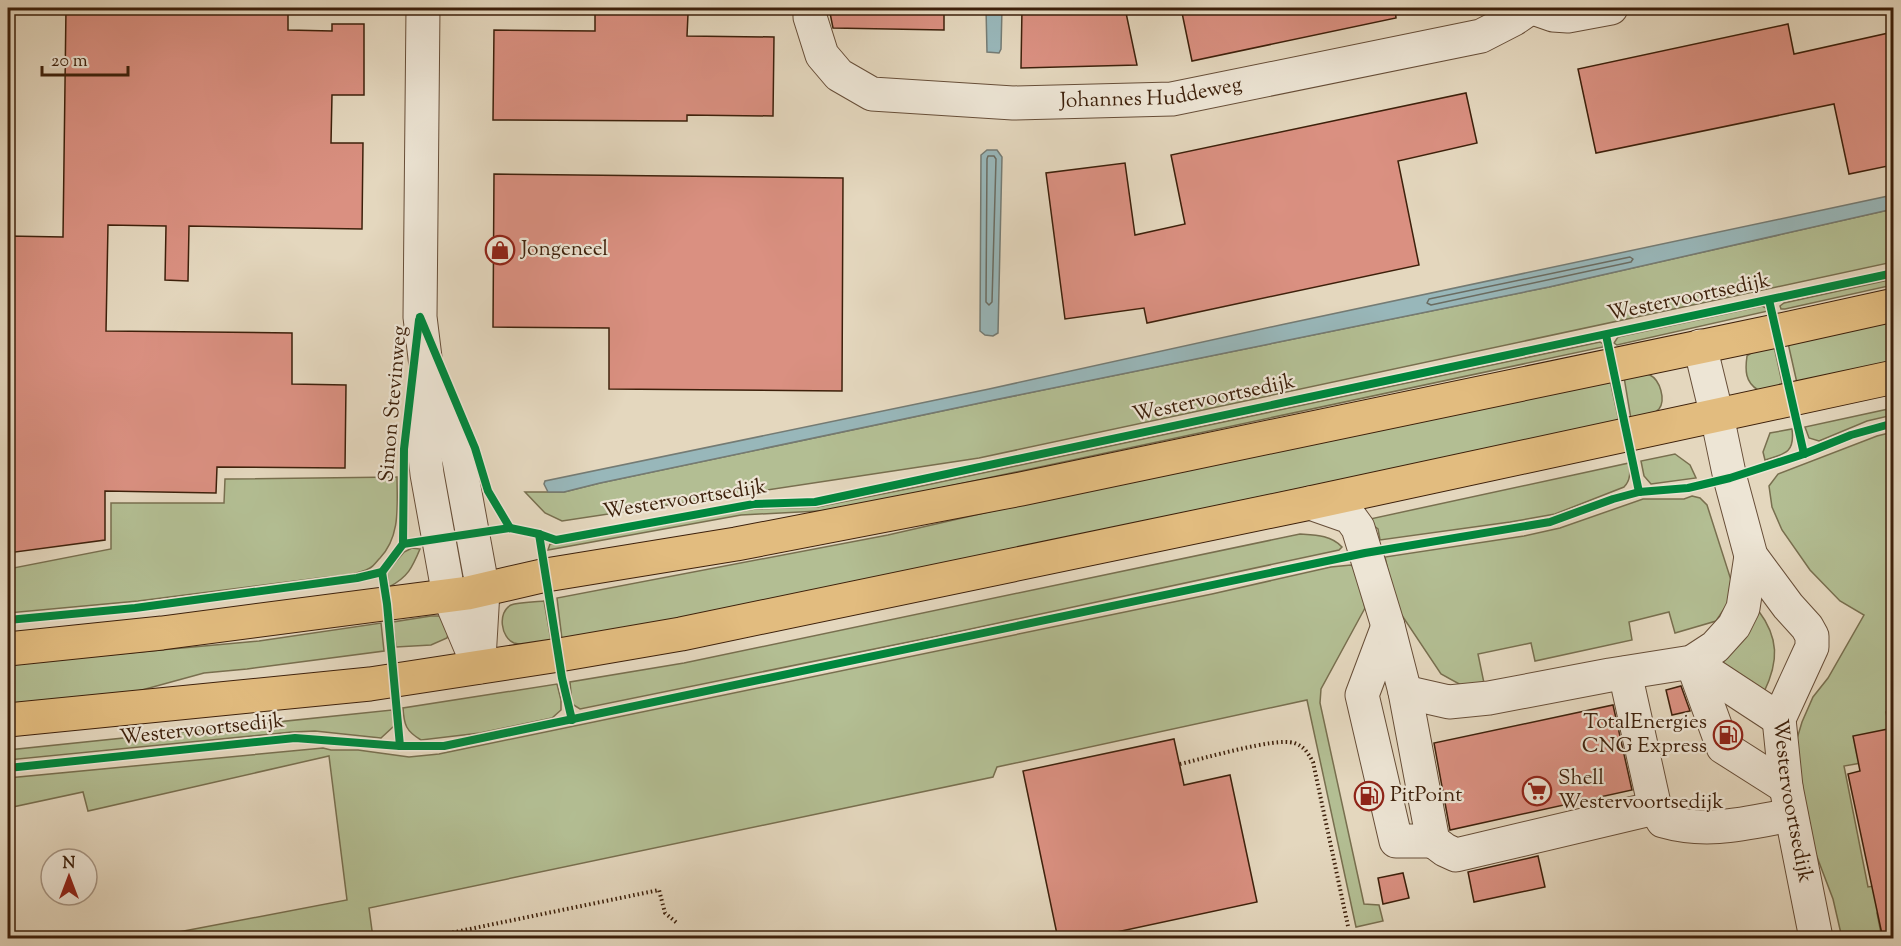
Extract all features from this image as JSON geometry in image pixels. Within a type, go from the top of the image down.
[{"type":"main road","points":[[8,649],[162,633],[483,591],[546,575],[736,544],[1021,489],[1893,304]]},
{"type":"main road","name":"Westervoortsedijk","points":[[8,720],[370,684],[681,634],[1310,503],[1893,378]]},
{"type":"street","name":"Simon Stevinweg","points":[[423,8],[420,317],[428,382],[421,421],[427,474],[448,596],[479,667]]},
{"type":"street","name":"Johannes Huddeweg","points":[[810,8],[810,17],[822,56],[839,75],[872,94],[1013,103],[1172,99],[1481,36],[1531,8]]},
{"type":"street","points":[[1531,8],[1553,15],[1568,16],[1611,8]]},
{"type":"street","name":"Westervoortsedijk","points":[[1700,346],[1730,478],[1751,556],[1812,636],[1812,647],[1779,719],[1788,801],[1816,939]]},
{"type":"street","name":"Simon Stevinweg","points":[[428,382],[444,414],[459,460],[473,533],[483,591],[479,667]]},
{"type":"street","points":[[1310,503],[1350,517],[1358,528],[1388,626],[1405,692],[1433,842]]},
{"type":"street","points":[[1405,692],[1449,702],[1489,698],[1692,662],[1714,646],[1734,626],[1743,608],[1751,556]]},
{"type":"street","points":[[1388,626],[1362,695],[1396,842],[1433,842],[1456,855],[1656,808]]},
{"type":"street","points":[[1692,662],[1779,719]]},
{"type":"street","points":[[1625,673],[1656,808],[1664,821],[1682,827],[1723,828],[1788,801],[1723,747],[1692,662]]},
{"type":"path","points":[[1179,764],[1279,742],[1296,743],[1303,747],[1313,762],[1348,927]]},
{"type":"path","points":[[426,939],[659,890],[665,913],[677,923]]},
{"type":"green space","points":[[1893,209],[1893,262],[979,458],[562,521],[545,513],[525,492],[564,492],[994,400],[1549,287]]},
{"type":"green space","points":[[1893,279],[1893,285],[1785,309],[1781,309],[1780,306],[1784,303]]},
{"type":"green space","points":[[1762,306],[1768,311],[1617,345],[1614,343],[1618,337]]},
{"type":"green space","points":[[1893,321],[1893,362],[1797,383],[1788,343]]},
{"type":"green space","points":[[1600,342],[1603,347],[837,510],[741,515],[548,550],[550,544],[729,513],[755,509],[817,507]]},
{"type":"green space","points":[[1774,346],[1783,387],[1758,390],[1747,375],[1747,356],[1756,350]]},
{"type":"green space","points":[[1650,375],[1657,381],[1662,401],[1659,409],[1650,415],[1631,419],[1624,377]]},
{"type":"green space","points":[[1610,380],[1619,421],[711,613],[562,639],[557,598],[888,535],[1128,480]]},
{"type":"green space","points":[[1893,408],[1893,415],[1867,421],[1819,441],[1809,438],[1805,427]]},
{"type":"green space","points":[[1792,429],[1793,437],[1790,448],[1783,454],[1765,460],[1763,452],[1770,433]]},
{"type":"green space","points":[[1893,432],[1893,710],[1886,712],[1890,731],[1861,763],[1844,766],[1868,887],[1893,883],[1893,910],[1877,913],[1882,938],[1842,938],[1833,899],[1806,828],[1793,752],[1813,697],[1828,678],[1864,615],[1840,601],[1810,570],[1782,530],[1772,507],[1769,486],[1778,474]]},
{"type":"green space","points":[[1675,454],[1690,465],[1696,478],[1651,484],[1644,476],[1641,461]]},
{"type":"green space","points":[[1629,463],[1629,479],[1624,487],[1555,514],[1380,540],[1378,529],[1370,523],[1370,519]]},
{"type":"green space","points":[[397,477],[397,509],[392,540],[375,563],[364,571],[138,601],[8,613],[8,569],[111,549],[111,503],[224,503],[225,479]]},
{"type":"green space","points":[[1692,496],[1700,498],[1707,505],[1731,580],[1730,600],[1716,621],[1675,633],[1669,612],[1629,622],[1632,640],[1535,661],[1531,643],[1478,654],[1484,683],[1461,685],[1441,674],[1395,605],[1385,557],[1524,536],[1560,528],[1643,499],[1684,499]]},
{"type":"green space","points":[[1300,534],[1328,538],[1342,547],[1339,550],[938,636],[580,709],[572,704],[570,682],[684,663]]},
{"type":"green space","points":[[412,548],[420,549],[412,567],[401,580],[389,587],[387,572],[404,552]]},
{"type":"green space","points":[[1351,565],[1357,570],[1365,608],[1321,689],[1320,703],[1364,904],[1379,905],[1383,921],[1356,927],[1307,700],[997,767],[993,777],[369,908],[373,938],[147,938],[347,900],[329,756],[88,811],[83,792],[8,808],[8,778],[323,748],[409,757],[439,754],[1212,594],[1331,567]]},
{"type":"green space","points":[[544,601],[551,640],[523,644],[510,640],[502,625],[507,608],[514,604]]},
{"type":"green space","points":[[1758,610],[1770,630],[1774,650],[1772,670],[1764,692],[1720,667],[1724,655]]},
{"type":"green space","points":[[441,616],[450,629],[447,638],[431,645],[396,647],[393,622]]},
{"type":"green space","points":[[381,623],[384,651],[204,673],[109,699],[8,707],[8,664],[259,641]]},
{"type":"green space","points":[[557,684],[561,710],[552,718],[480,733],[421,740],[412,734],[404,719],[403,708]]},
{"type":"green space","points":[[392,710],[394,726],[381,738],[315,731],[292,732],[8,760],[8,750]]},
{"type":"water","points":[[986,8],[1002,8],[999,53],[987,52]]},
{"type":"water","points":[[987,150],[997,150],[1002,157],[998,333],[993,336],[985,335],[980,331],[981,155]]},
{"type":"water","points":[[1893,195],[1893,209],[1549,287],[994,400],[564,492],[548,492],[544,484],[545,481],[989,389]]},
{"type":"building","points":[[66,8],[288,8],[288,30],[332,31],[332,24],[364,24],[364,95],[332,95],[331,143],[363,143],[362,229],[189,226],[188,281],[165,280],[166,226],[108,225],[106,331],[292,333],[292,384],[346,385],[345,468],[217,467],[216,493],[105,491],[105,540],[8,553],[8,236],[63,237]]},
{"type":"building","points":[[595,8],[646,8],[646,13],[688,14],[687,36],[774,37],[773,116],[687,115],[687,121],[493,120],[494,30],[595,31]]},
{"type":"building","points":[[829,8],[944,8],[944,30],[833,28]]},
{"type":"building","points":[[1022,8],[1125,8],[1137,65],[1021,68]]},
{"type":"building","points":[[1181,8],[1395,8],[1396,18],[1192,61]]},
{"type":"building","points":[[1788,24],[1794,54],[1893,32],[1893,165],[1849,174],[1834,104],[1596,153],[1578,69]]},
{"type":"building","points":[[1466,93],[1477,143],[1398,161],[1419,265],[1147,323],[1144,308],[1065,319],[1046,173],[1125,163],[1135,235],[1185,224],[1171,155]]},
{"type":"building","points":[[494,174],[843,178],[842,391],[609,389],[609,328],[493,327]]},
{"type":"building","points":[[1681,686],[1690,711],[1672,715],[1666,690]]},
{"type":"building","points":[[1613,705],[1632,790],[1450,830],[1434,743]]},
{"type":"building","points":[[1893,728],[1893,938],[1883,939],[1848,774],[1860,771],[1853,736]]},
{"type":"building","points":[[1174,739],[1184,785],[1230,775],[1257,902],[1084,939],[1058,939],[1023,771]]},
{"type":"building","points":[[1538,856],[1545,887],[1474,902],[1468,872]]},
{"type":"building","points":[[1403,873],[1409,898],[1383,904],[1378,878]]},
{"type":"cycle path","points":[[8,620],[135,608],[357,578],[382,572],[403,544],[510,528],[556,540],[754,504],[815,502],[1894,273]]},
{"type":"cycle path","points":[[1769,300],[1804,454]]},
{"type":"cycle path","points":[[420,317],[475,448],[488,491],[510,528]]},
{"type":"cycle path","points":[[403,544],[404,449],[419,320]]},
{"type":"cycle path","points":[[1606,335],[1639,492]]},
{"type":"cycle path","points":[[8,768],[295,738],[400,746],[444,746],[1365,553],[1550,522],[1639,492],[1688,488],[1730,478],[1804,454],[1851,435],[1894,423]]},
{"type":"cycle path","points":[[539,534],[562,678],[572,720]]},
{"type":"cycle path","points":[[382,572],[400,746]]},
{"type":"place","name":"Jongeneel","points":[[500,250]]},
{"type":"place","name":"TotalEnergies CNG Express","points":[[1728,735]]},
{"type":"place","name":"Shell Westervoortsedijk","points":[[1537,791]]},
{"type":"place","name":"PitPoint","points":[[1369,796]]}]
